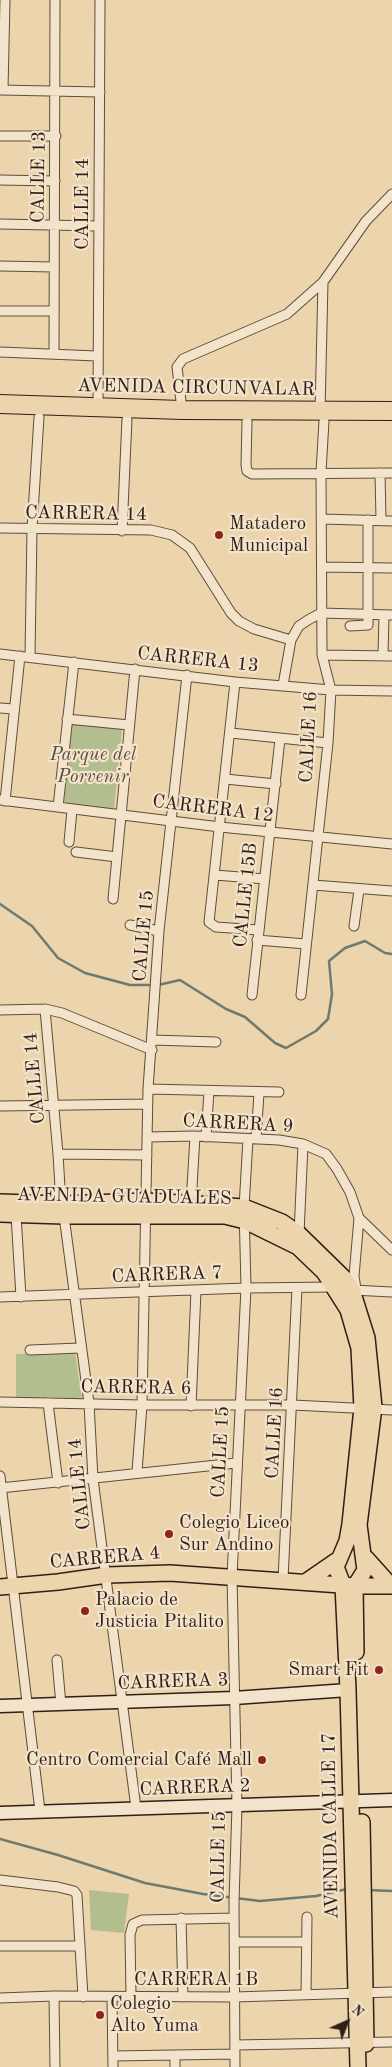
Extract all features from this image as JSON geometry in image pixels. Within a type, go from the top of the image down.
[{"type":"highway","name":"AVENIDA CIRCUNVALAR","points":[[0,404],[322,416],[392,421]]},
{"type":"highway","name":"AVENIDA CIRCUNVALAR","points":[[0,416],[247,422],[392,411]]},
{"type":"main road","name":"AVENIDA GUADUALES","points":[[0,1202],[62,1210]]},
{"type":"main road","name":"AVENIDA GUADUALES","points":[[0,1214],[16,1215],[62,1210],[145,1208],[191,1204],[282,1222],[299,1234],[354,1290],[367,1338],[368,1408],[359,1525],[360,1540],[366,1558]]},
{"type":"main road","name":"AVENIDA GUADUALES","points":[[145,1208],[225,1216],[245,1214],[298,1247],[324,1272],[348,1310],[359,1348],[368,1408],[347,1541],[336,1561]]},
{"type":"main road","points":[[307,1581],[336,1561],[337,1573],[349,1586],[366,1570],[366,1558]]},
{"type":"main road","points":[[366,1558],[391,1586]]},
{"type":"main road","name":"CARRERA 4","points":[[6,1586],[58,1582],[107,1575],[170,1572],[284,1579],[349,1586],[391,1586]]},
{"type":"main road","name":"AVENIDA CALLE 17","points":[[349,1586],[348,1690],[357,1801]]},
{"type":"main road","name":"AVENIDA CALLE 17","points":[[349,1586],[357,1801],[362,2043],[358,2067]]},
{"type":"main road","name":"CARRERA 3","points":[[0,1706],[234,1698],[348,1690]]},
{"type":"main road","name":"CARRERA 2","points":[[0,1813],[392,1800]]},
{"type":"main road","name":"AVENIDA CALLE 17","points":[[362,2043],[367,2067]]},
{"type":"street","points":[[5,0],[2,36],[2,90],[100,92]]},
{"type":"street","name":"CALLE 13","points":[[54,354],[55,0]]},
{"type":"street","name":"CALLE 14","points":[[98,408],[100,0]]},
{"type":"street","points":[[0,136],[56,136]]},
{"type":"street","points":[[0,180],[55,181]]},
{"type":"street","points":[[182,410],[176,367],[183,359],[287,314],[323,282],[366,221],[392,194]]},
{"type":"street","points":[[0,224],[98,226]]},
{"type":"street","points":[[0,266],[54,267]]},
{"type":"street","name":"CALLE 16","points":[[301,995],[328,743],[330,690],[322,655],[321,614],[323,282]]},
{"type":"street","points":[[0,311],[54,311]]},
{"type":"street","points":[[0,352],[97,356]]},
{"type":"street","points":[[30,657],[32,530],[39,418]]},
{"type":"street","points":[[122,530],[127,419]]},
{"type":"street","points":[[247,422],[247,471],[252,474],[321,472],[392,473]]},
{"type":"street","points":[[380,473],[381,520]]},
{"type":"street","points":[[322,519],[392,521]]},
{"type":"street","points":[[350,626],[368,625],[368,520]]},
{"type":"street","name":"CARRERA 14","points":[[0,528],[32,530],[151,530],[172,535],[190,548],[231,613],[239,621],[254,629],[291,640]]},
{"type":"street","points":[[322,567],[392,568]]},
{"type":"street","points":[[283,684],[291,640],[300,626],[321,614],[388,615],[387,656],[322,655]]},
{"type":"street","name":"CARRERA 13","points":[[0,654],[235,682],[283,684],[330,690],[392,692]]},
{"type":"street","points":[[2,801],[10,759],[20,656]]},
{"type":"street","points":[[58,807],[74,662]]},
{"type":"street","points":[[113,900],[135,669]]},
{"type":"street","name":"CALLE 15","points":[[138,1472],[142,1405],[148,1137],[147,1104],[159,931],[187,675]]},
{"type":"street","points":[[235,682],[210,922],[212,925],[258,930]]},
{"type":"street","points":[[0,708],[14,709]]},
{"type":"street","points":[[67,719],[129,725]]},
{"type":"street","points":[[231,733],[328,743]]},
{"type":"street","name":"CALLE 15B","points":[[252,995],[280,739]]},
{"type":"street","points":[[0,759],[10,759]]},
{"type":"street","points":[[225,779],[276,784]]},
{"type":"street","name":"CARRERA 12","points":[[2,801],[318,838],[392,844]]},
{"type":"street","points":[[69,842],[72,810]]},
{"type":"street","points":[[76,852],[117,857]]},
{"type":"street","points":[[215,875],[265,879]]},
{"type":"street","points":[[313,885],[392,891]]},
{"type":"street","points":[[354,926],[360,890]]},
{"type":"street","points":[[130,925],[159,931]]},
{"type":"street","points":[[257,940],[306,944]]},
{"type":"street","points":[[0,1010],[45,1009],[93,1024],[152,1050]]},
{"type":"street","name":"CALLE 14","points":[[45,1009],[62,1210],[89,1403],[93,1479],[136,1808]]},
{"type":"street","points":[[152,1040],[216,1042]]},
{"type":"street","name":"CARRERA 9","points":[[148,1088],[259,1093],[279,1092]]},
{"type":"street","points":[[206,1137],[208,1091]]},
{"type":"street","name":"CALLE 15","points":[[235,2067],[234,1898],[237,1806],[232,1576],[236,1462],[246,1288],[245,1214],[252,1139],[259,1093]]},
{"type":"street","points":[[0,1106],[147,1104]]},
{"type":"street","points":[[191,1204],[195,1136]]},
{"type":"street","name":"CARRERA 9","points":[[148,1137],[195,1136],[252,1139],[303,1144],[326,1154],[338,1169],[350,1192],[359,1218],[390,1244]]},
{"type":"street","points":[[299,1234],[303,1144]]},
{"type":"street","points":[[58,1154],[147,1155]]},
{"type":"street","points":[[16,1215],[21,1297]]},
{"type":"street","points":[[359,1218],[354,1290],[392,1292]]},
{"type":"street","name":"CARRERA 7","points":[[0,1297],[75,1296],[246,1288],[335,1287]]},
{"type":"street","name":"CALLE 16","points":[[284,1579],[293,1405],[296,1288]]},
{"type":"street","points":[[191,1406],[196,1291]]},
{"type":"street","points":[[30,1350],[80,1348]]},
{"type":"street","name":"CARRERA 6","points":[[0,1402],[191,1406],[293,1405],[392,1410]]},
{"type":"street","points":[[48,1403],[58,1483]]},
{"type":"street","points":[[1,1488],[236,1462]]},
{"type":"street","points":[[0,1476],[6,1586],[27,1705],[40,1811]]},
{"type":"street","points":[[57,1660],[61,1705]]},
{"type":"street","points":[[0,1880],[58,1887],[74,1891],[77,1895],[82,1996]]},
{"type":"street","points":[[306,1994],[307,1916]]},
{"type":"street","points":[[181,1918],[183,1997]]},
{"type":"street","points":[[131,1996],[130,1935],[133,1924],[142,1920],[234,1918]]},
{"type":"street","points":[[234,1942],[306,1942]]},
{"type":"street","points":[[0,1946],[80,1946]]},
{"type":"street","name":"CARRERA 1B","points":[[0,1998],[54,1996],[235,1997],[392,1992]]},
{"type":"street","points":[[54,1996],[55,2067]]},
{"type":"street","points":[[112,1997],[113,2067]]},
{"type":"street","points":[[113,2056],[175,2055],[392,2042]]},
{"type":"street","points":[[175,2055],[176,2067]]},
{"type":"green space","name":"Parque del Porvenir","points":[[71,724],[122,728],[114,810],[64,804]]},
{"type":"green space","points":[[75,1352],[82,1399],[16,1400],[16,1354]]},
{"type":"green space","points":[[89,1890],[129,1894],[124,1933],[91,1930]]},
{"type":"waterway","points":[[0,904],[32,926],[58,958],[85,973],[130,985],[152,985]]},
{"type":"waterway","points":[[158,985],[180,980],[226,1009],[245,1017],[275,1043],[286,1048],[316,1031],[328,1019],[332,994],[329,961],[345,948],[365,941],[385,953],[392,954]]},
{"type":"waterway","points":[[0,1839],[58,1855],[145,1883],[203,1894],[260,1901],[316,1896],[347,1889]]},
{"type":"waterway","points":[[367,1890],[392,1891]]},
{"type":"place","name":"Matadero Municipal","points":[[219,535]]},
{"type":"place","name":"Colegio Liceo Sur Andino","points":[[169,1534]]},
{"type":"place","name":"Palacio de Justicia Pitalito","points":[[85,1611]]},
{"type":"place","name":"Smart Fit","points":[[379,1670]]},
{"type":"place","name":"Centro Comercial Café Mall","points":[[262,1760]]},
{"type":"place","name":"Colegio Alto Yuma","points":[[100,2015]]}]
